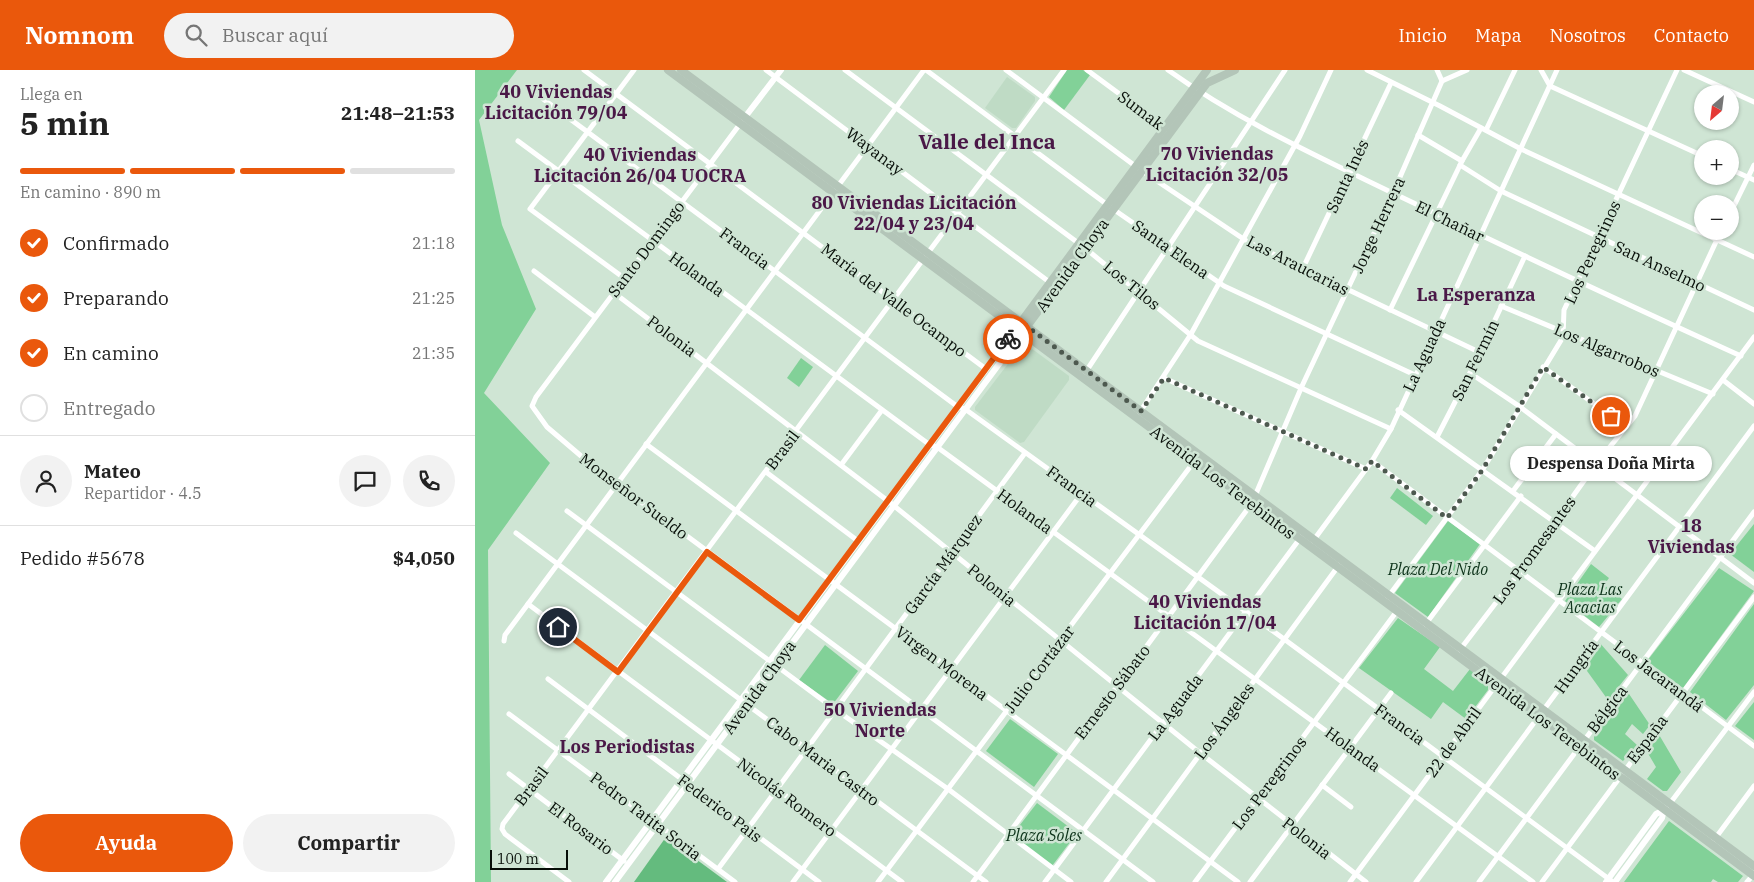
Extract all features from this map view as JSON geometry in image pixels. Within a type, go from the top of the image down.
[{"type":"main road","name":"Avenida Los Terebintos","points":[[668,70],[742,120],[1713,841],[1754,866]]},
{"type":"main road","name":"Avenida Los Terebintos","points":[[681,70],[742,120]]},
{"type":"main road","name":"Avenida Choya","points":[[1021,328],[1197,90],[1207,70]]},
{"type":"main road","name":"Avenida Choya","points":[[1197,90],[1210,80],[1235,70]]},
{"type":"main road","name":"Avenida Los Terebintos","points":[[1387,599],[1397,611],[1424,626]]},
{"type":"main road","name":"Avenida Los Terebintos","points":[[1713,841],[1752,877]]},
{"type":"street","name":"María del Valle Ocampo","points":[[584,70],[986,369]]},
{"type":"street","points":[[624,278],[530,209],[634,70]]},
{"type":"street","name":"Wayanay","points":[[766,70],[1053,285]]},
{"type":"street","name":"Santo Domingo","points":[[532,406],[535,397],[781,70]]},
{"type":"street","name":"Los Tilos","points":[[845,70],[1082,246],[1140,291],[1197,340],[1302,386],[1391,429]]},
{"type":"street","points":[[503,641],[505,634],[925,70]]},
{"type":"street","name":"Santa Elena","points":[[925,70],[1110,207],[1219,282],[1415,375]]},
{"type":"street","name":"Las Araucarias","points":[[1006,70],[1139,169],[1243,238],[1479,352]]},
{"type":"street","name":"Brasil","points":[[569,882],[505,834],[502,829],[503,824],[618,672],[1064,70]]},
{"type":"street","name":"Sumak","points":[[1087,70],[1167,130]]},
{"type":"street","name":"El Chañar","points":[[1168,70],[1197,90],[1293,146],[1578,282],[1741,356]]},
{"type":"street","points":[[1084,374],[1285,70]]},
{"type":"street","points":[[1139,414],[1191,334],[1300,136],[1331,70]]},
{"type":"street","points":[[1367,70],[1521,149],[1694,229]]},
{"type":"street","points":[[1437,70],[1441,81],[1467,70]]},
{"type":"street","points":[[1391,310],[1461,163],[1484,129],[1515,70]]},
{"type":"street","points":[[1541,70],[1550,86],[1694,152]]},
{"type":"street","name":"La Aguada","points":[[1311,543],[1372,461],[1391,429],[1398,410],[1557,70]]},
{"type":"street","name":"Los Peregrinos","points":[[1387,599],[1483,469],[1519,406],[1563,337],[1564,310],[1677,70]]},
{"type":"street","points":[[1685,70],[1754,102]]},
{"type":"street","name":"Jorge Herrera","points":[[1253,499],[1302,386],[1393,193],[1441,81]]},
{"type":"street","name":"Santa Inés","points":[[1303,268],[1391,83]]},
{"type":"street","name":"Francia","points":[[531,90],[865,338],[1284,639],[1611,881]]},
{"type":"street","name":"San Anselmo","points":[[1418,135],[1501,190],[1754,310]]},
{"type":"street","name":"Holanda","points":[[518,141],[882,410],[1256,678],[1533,882]]},
{"type":"street","points":[[1739,199],[1751,178],[1754,165]]},
{"type":"street","points":[[1739,173],[1751,178]]},
{"type":"street","points":[[1717,240],[1754,257]]},
{"type":"street","name":"Los Promesantes","points":[[1458,652],[1557,523],[1561,513],[1596,464],[1635,416],[1717,240]]},
{"type":"street","name":"San Fermín","points":[[1437,437],[1470,373],[1525,256]]},
{"type":"street","points":[[534,271],[595,317]]},
{"type":"street","name":"Polonia","points":[[613,292],[891,503],[1163,723],[1365,882]]},
{"type":"street","name":"Los Algarrobos","points":[[1501,306],[1713,394]]},
{"type":"street","name":"Avenida Choya","points":[[833,582],[858,541],[937,448],[986,369],[1021,328]]},
{"type":"street","name":"Avenida Choya","points":[[655,822],[688,784],[717,745],[744,702],[891,503],[930,445],[962,408],[1021,328]]},
{"type":"street","name":"22 de Abril","points":[[1350,882],[1754,338]]},
{"type":"street","points":[[1543,367],[1625,426]]},
{"type":"street","points":[[1470,373],[1557,434],[1754,583]]},
{"type":"street","points":[[1164,378],[1366,469]]},
{"type":"street","points":[[1723,380],[1754,404]]},
{"type":"street","name":"Monseñor Sueldo","points":[[532,406],[547,427],[617,484],[1153,882]]},
{"type":"street","points":[[841,465],[882,410]]},
{"type":"street","points":[[1398,410],[1513,490],[1595,551]]},
{"type":"street","name":"Hungría","points":[[1416,882],[1754,426]]},
{"type":"street","points":[[1513,490],[1557,434]]},
{"type":"street","name":"Virgen Morena","points":[[646,444],[1238,882]]},
{"type":"street","name":"García Márquez","points":[[718,869],[1025,453]]},
{"type":"street","name":"Julio Cortázar","points":[[878,882],[1197,458]]},
{"type":"street","name":"Los Jacarandá","points":[[1372,461],[1754,746]]},
{"type":"street","points":[[766,472],[858,541]]},
{"type":"street","points":[[793,882],[1082,494]]},
{"type":"street","points":[[1424,626],[1521,496]]},
{"type":"street","name":"Ernesto Sábato","points":[[973,882],[1253,499]]},
{"type":"street","points":[[567,511],[836,710],[948,789],[1071,882]]},
{"type":"street","name":"Bélgica","points":[[1479,882],[1754,512]]},
{"type":"street","name":"Cabo Maria Castro","points":[[516,533],[986,882]]},
{"type":"street","name":"La Aguada","points":[[1045,882],[1302,536]]},
{"type":"street","name":"Los Ángeles","points":[[1106,882],[1340,564]]},
{"type":"street","name":"España","points":[[1542,882],[1754,596]]},
{"type":"street","name":"Nicolás Romero","points":[[528,604],[902,882]]},
{"type":"street","name":"Los Peregrinos","points":[[1195,882],[1397,611]]},
{"type":"street","name":"Federico Pais","points":[[548,679],[819,882]]},
{"type":"street","points":[[1611,881],[1656,814],[1667,807],[1754,692]]},
{"type":"street","points":[[1250,882],[1391,693]]},
{"type":"street","name":"Avenida Choya","points":[[615,882],[626,862],[655,822],[682,779],[711,740],[744,702]]},
{"type":"street","name":"Pedro Tatita Soria","points":[[509,714],[735,882]]},
{"type":"street","name":"El Rosario","points":[[509,774],[626,862]]},
{"type":"street","points":[[1322,785],[1351,807]]},
{"type":"street","points":[[1713,841],[1754,786]]},
{"type":"street","name":"Avenida Choya","points":[[606,882],[626,862]]},
{"type":"shaded area","points":[[1007,77],[1035,97],[1035,101],[1016,128],[1012,128],[985,108]]},
{"type":"shaded area","points":[[1024,343],[1069,376],[1069,380],[1024,442],[1020,443],[975,410],[975,407]]},
{"type":"green space","points":[[475,70],[517,70],[479,120],[502,225],[536,309],[484,393],[550,463],[488,550],[491,882],[475,882]]},
{"type":"green space","points":[[1067,70],[1083,70],[1090,75],[1064,110],[1049,97]]},
{"type":"green space","points":[[801,358],[813,367],[799,387],[787,378]]},
{"type":"green space","points":[[1397,488],[1433,516],[1426,525],[1390,498]]},
{"type":"green space","name":"Plaza Del Nido","points":[[1448,521],[1480,544],[1428,617],[1395,593]]},
{"type":"green space","points":[[1754,524],[1754,572],[1730,554]]},
{"type":"green space","name":"Plaza Las Acacias","points":[[1591,564],[1609,578],[1604,585],[1622,599],[1599,627],[1565,601]]},
{"type":"green space","points":[[1719,568],[1754,591],[1683,688],[1647,661]]},
{"type":"green space","points":[[1754,604],[1754,685],[1726,720],[1690,692]]},
{"type":"green space","points":[[1398,618],[1440,647],[1424,669],[1453,691],[1470,669],[1488,683],[1488,690],[1466,719],[1443,702],[1431,719],[1359,668]]},
{"type":"green space","points":[[1599,642],[1628,675],[1608,700],[1582,664]]},
{"type":"green space","points":[[825,645],[858,671],[833,704],[799,680]]},
{"type":"green space","points":[[1627,691],[1650,725],[1643,734],[1632,724],[1625,734],[1637,745],[1623,761],[1594,740],[1594,737]]},
{"type":"green space","points":[[1754,702],[1754,740],[1735,726]]},
{"type":"green space","points":[[1010,719],[1058,754],[1034,787],[986,751]]},
{"type":"green space","points":[[1658,733],[1681,772],[1667,791],[1663,791],[1647,779],[1656,767],[1646,750]]},
{"type":"green space","name":"Plaza Soles","points":[[1037,803],[1077,833],[1052,866],[1012,835]]},
{"type":"green space","points":[[1669,821],[1743,876],[1738,882],[1718,882],[1713,879],[1711,882],[1624,882]]},
{"type":"green space","points":[[666,837],[727,882],[634,882]]},
{"type":"way so far","points":[[1008,339],[1021,322],[1141,411],[1164,378],[1366,469],[1372,461],[1447,518],[1483,469],[1543,367],[1611,416]]},
{"type":"place","name":"Despensa Doña Mirta","points":[[1611,416]]},
{"type":"district","name":"40 Viviendas Licitación 79/04","points":[[556,101]]},
{"type":"district","name":"Valle del Inca","points":[[987,141]]},
{"type":"district","name":"40 Viviendas Licitación 26/04 UOCRA","points":[[640,164]]},
{"type":"district","name":"70 Viviendas Licitación 32/05","points":[[1217,164]]},
{"type":"district","name":"80 Viviendas Licitación 22/04 y 23/04","points":[[914,212]]},
{"type":"district","name":"La Esperanza","points":[[1476,294]]},
{"type":"district","name":"18 Viviendas","points":[[1691,535]]},
{"type":"district","name":"40 Viviendas Licitación 17/04","points":[[1205,611]]},
{"type":"district","name":"50 Viviendas Norte","points":[[880,719]]},
{"type":"district","name":"Los Periodistas","points":[[627,746]]},
{"type":"route","points":[[558,627],[618,672],[707,552],[799,620],[1008,339]]}]
